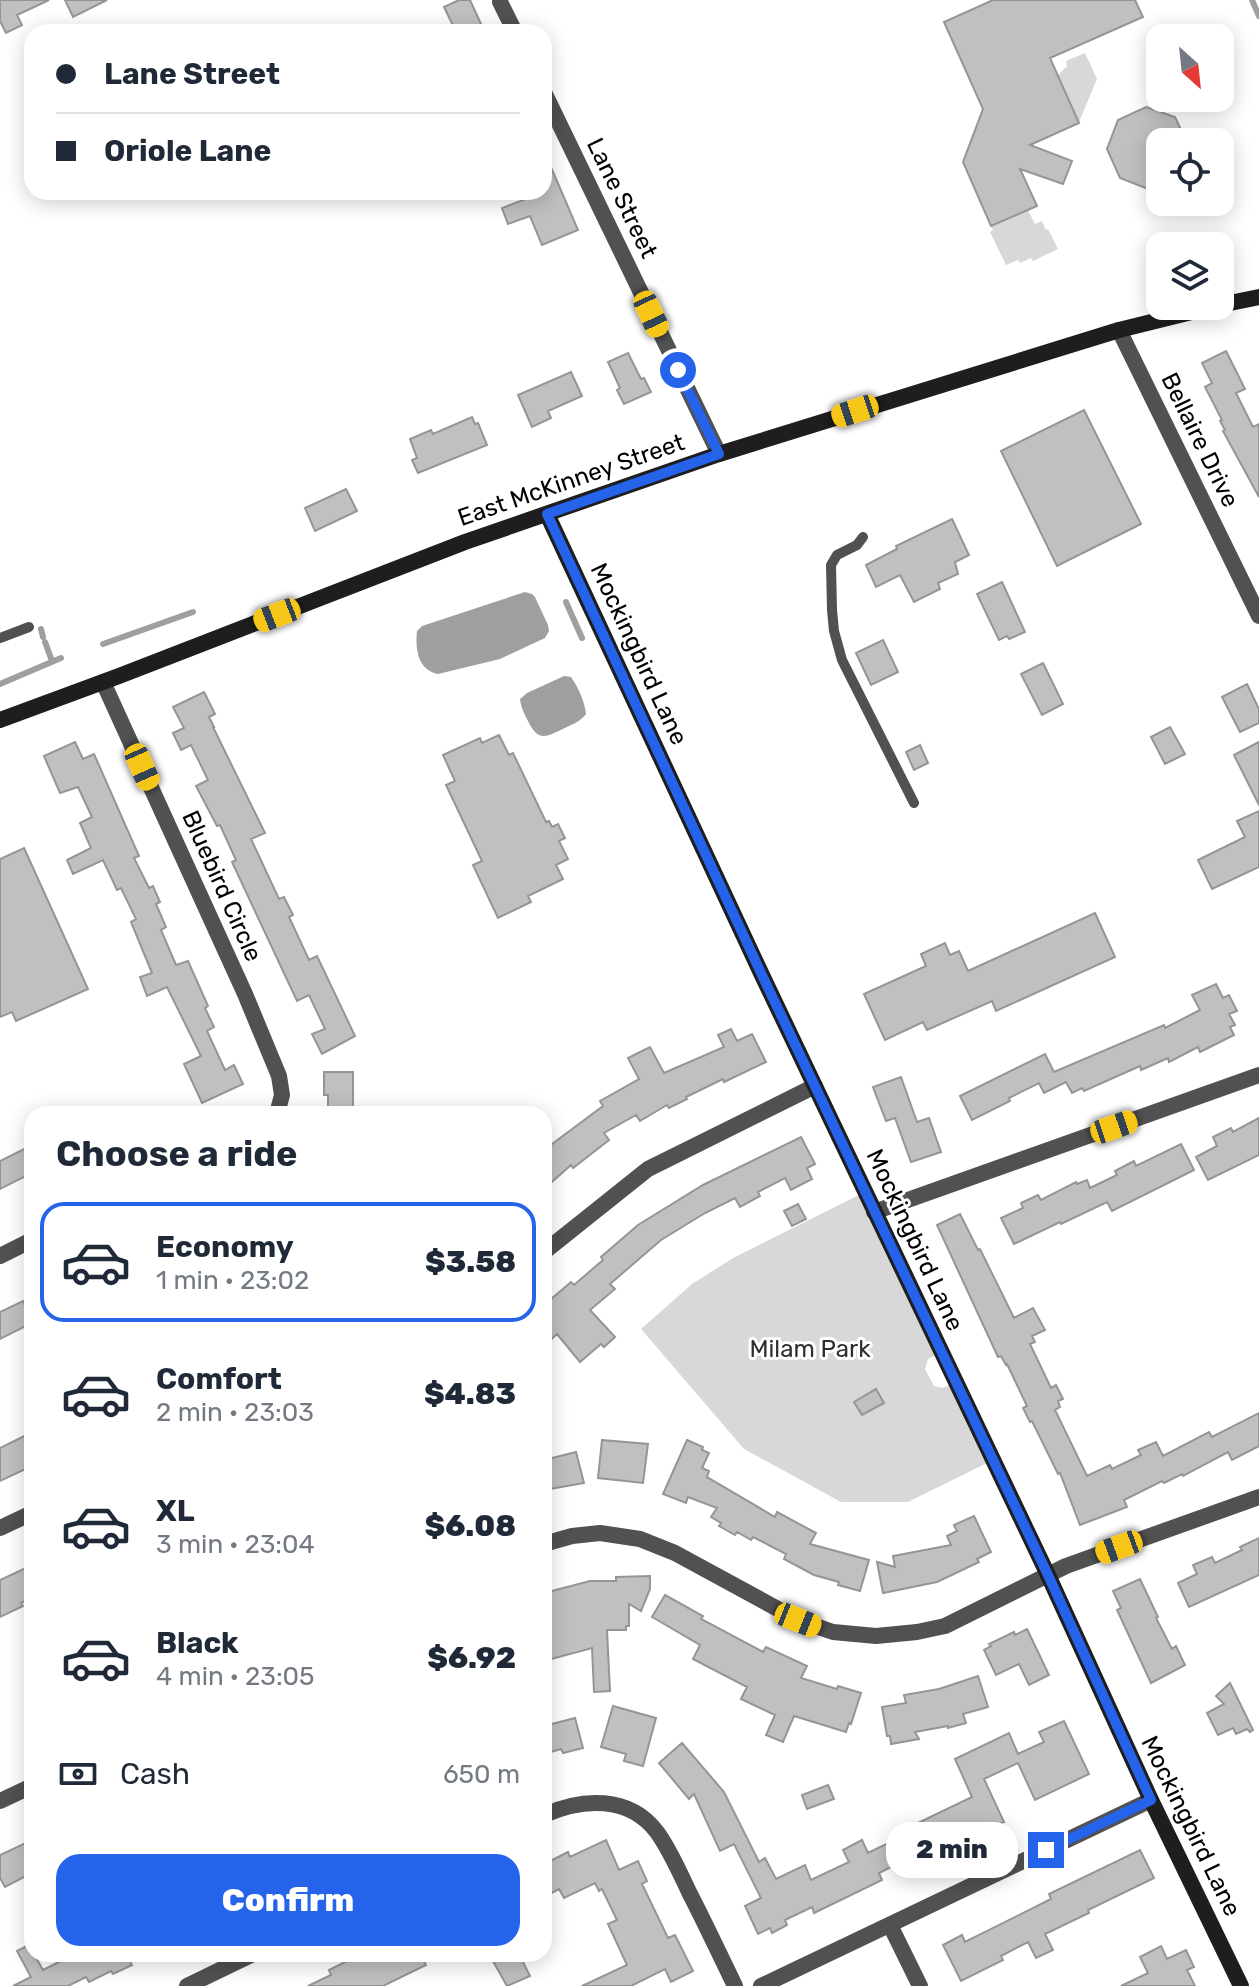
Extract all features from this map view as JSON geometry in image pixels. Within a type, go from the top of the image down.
[{"type":"street","points":[[500,2],[511,24]]},
{"type":"street","name":"Lane Street","points":[[552,109],[719,454]]},
{"type":"street","name":"East McKinney Street","points":[[1234,302],[1259,297]]},
{"type":"street","name":"East McKinney Street","points":[[0,720],[465,542],[719,454],[1119,330],[1160,320]]},
{"type":"street","name":"Bellaire Drive","points":[[1119,330],[1259,616]]},
{"type":"street","name":"Mockingbird Lane","points":[[547,514],[1241,1986]]},
{"type":"street","name":"Bluebird Circle","points":[[103,682],[245,994],[279,1076],[280,1106]]},
{"type":"street","points":[[874,1212],[1259,1075]]},
{"type":"street","points":[[552,1245],[648,1169],[815,1086]]},
{"type":"street","points":[[0,1256],[24,1244]]},
{"type":"street","points":[[552,1541],[582,1534],[640,1539],[675,1553],[798,1620],[833,1632],[876,1636],[945,1626],[1081,1561],[1259,1497]]},
{"type":"street","points":[[0,1528],[24,1517]]},
{"type":"street","points":[[0,1801],[24,1790]]},
{"type":"street","points":[[761,1986],[1151,1800]]},
{"type":"street","points":[[552,1812],[576,1804],[603,1802],[628,1810],[651,1825],[667,1848],[735,1986]]},
{"type":"street","points":[[890,1925],[920,1986]]},
{"type":"street","points":[[187,1986],[236,1962]]},
{"type":"lane","points":[[863,537],[857,545],[837,555],[831,565],[834,631],[842,660],[914,803]]},
{"type":"lane","points":[[0,638],[29,627]]},
{"type":"green space","points":[[1085,53],[1097,79],[1079,122],[1058,75],[1067,66],[1066,61]]},
{"type":"green space","points":[[1028,210],[1035,224],[1042,221],[1058,249],[1033,261],[1031,258],[1006,265],[990,232],[993,230],[991,226]]},
{"type":"green space","name":"Milam Park","points":[[865,1192],[941,1352],[928,1359],[925,1369],[934,1386],[943,1388],[956,1382],[993,1460],[908,1502],[841,1502],[744,1449],[641,1329],[692,1284],[735,1257]]},
{"type":"shaded area","points":[[525,592],[535,597],[548,625],[545,638],[500,659],[438,674],[422,663],[417,651],[417,631],[422,626]]},
{"type":"shaded area","points":[[564,676],[571,677],[576,685],[586,714],[559,731],[540,735],[529,723],[520,699]]},
{"type":"building","points":[[0,0],[49,0],[17,15],[22,25],[6,33],[0,21]]},
{"type":"building","points":[[65,0],[107,0],[73,17]]},
{"type":"building","points":[[459,0],[470,0],[481,24],[452,24],[444,7]]},
{"type":"building","points":[[993,0],[1135,0],[1143,17],[1050,58],[1079,123],[1030,145],[1072,161],[1063,184],[1020,169],[1037,206],[991,226],[963,162],[983,109],[944,22]]},
{"type":"building","points":[[1146,107],[1146,112],[1160,112],[1175,117],[1180,128],[1146,128],[1146,188],[1120,178],[1107,149],[1118,120]]},
{"type":"building","points":[[552,170],[578,230],[542,245],[530,216],[508,224],[502,208],[523,200],[552,200]]},
{"type":"building","points":[[1226,351],[1245,389],[1236,393],[1253,427],[1259,424],[1259,497],[1223,431],[1222,420],[1205,387],[1212,383],[1202,363]]},
{"type":"building","points":[[628,353],[651,392],[624,404],[608,362]]},
{"type":"building","points":[[571,372],[582,396],[548,411],[551,418],[532,427],[518,395]]},
{"type":"building","points":[[1084,410],[1141,524],[1057,566],[1001,451]]},
{"type":"building","points":[[472,417],[475,424],[478,423],[487,445],[418,473],[412,460],[417,458],[410,439],[431,430],[433,434]]},
{"type":"building","points":[[346,489],[357,511],[315,531],[305,508]]},
{"type":"building","points":[[952,519],[969,555],[955,562],[958,574],[938,583],[940,589],[914,602],[900,575],[876,587],[866,565],[897,549],[896,546]]},
{"type":"building","points":[[1002,582],[1025,632],[999,640],[977,594]]},
{"type":"building","points":[[883,640],[898,672],[871,685],[856,653]]},
{"type":"building","points":[[1043,663],[1063,704],[1042,715],[1021,674]]},
{"type":"building","points":[[1247,684],[1259,709],[1259,723],[1240,732],[1222,697]]},
{"type":"building","points":[[204,692],[215,714],[209,717],[213,727],[265,833],[251,839],[279,899],[284,897],[293,915],[289,917],[309,960],[317,956],[355,1036],[322,1054],[312,1034],[325,1029],[309,995],[297,1001],[232,862],[236,860],[220,825],[217,826],[196,786],[208,780],[191,745],[181,750],[173,733],[184,728],[173,707]]},
{"type":"building","points":[[1170,727],[1185,754],[1165,764],[1151,737]]},
{"type":"building","points":[[499,735],[509,755],[513,753],[546,822],[549,821],[552,827],[558,824],[565,838],[559,841],[568,859],[556,865],[563,879],[528,896],[531,902],[498,918],[473,865],[482,861],[446,785],[455,781],[443,755],[480,738],[482,743]]},
{"type":"building","points":[[75,742],[83,759],[94,754],[139,856],[134,858],[160,902],[156,904],[166,927],[161,930],[176,965],[188,961],[214,1027],[207,1031],[225,1070],[234,1065],[243,1084],[202,1103],[184,1064],[201,1056],[167,987],[147,996],[140,977],[152,973],[131,922],[136,919],[121,888],[117,890],[103,860],[73,874],[67,860],[91,848],[80,823],[92,817],[78,787],[60,793],[44,756]]},
{"type":"building","points":[[1259,742],[1259,805],[1234,755]]},
{"type":"building","points":[[920,745],[928,763],[914,770],[906,752]]},
{"type":"building","points":[[1259,811],[1259,867],[1212,889],[1198,860],[1245,837],[1237,821]]},
{"type":"building","points":[[24,848],[88,989],[16,1021],[12,1012],[0,1017],[0,859]]},
{"type":"building","points":[[1095,913],[1115,957],[996,1011],[992,1001],[927,1030],[923,1022],[885,1040],[864,994],[926,966],[921,954],[945,943],[950,955],[959,951],[968,971]]},
{"type":"building","points":[[1216,984],[1223,998],[1229,995],[1237,1011],[1229,1014],[1235,1025],[1230,1027],[1234,1035],[1200,1052],[1198,1047],[1169,1062],[1168,1058],[1141,1070],[1140,1066],[1084,1091],[1082,1088],[1072,1093],[1066,1082],[1044,1093],[1039,1083],[972,1120],[960,1096],[1045,1054],[1054,1072],[1164,1025],[1165,1028],[1200,1010],[1192,995]]},
{"type":"building","points":[[731,1029],[737,1041],[752,1034],[766,1062],[724,1082],[723,1079],[669,1108],[667,1105],[640,1121],[636,1115],[604,1133],[609,1140],[552,1182],[552,1144],[603,1106],[600,1101],[639,1079],[628,1058],[650,1047],[664,1073],[724,1047],[718,1035]]},
{"type":"building","points":[[324,1072],[353,1072],[353,1106],[328,1106],[328,1095],[324,1095]]},
{"type":"building","points":[[901,1077],[917,1122],[929,1118],[941,1152],[911,1162],[895,1118],[886,1121],[873,1087]]},
{"type":"building","points":[[1259,1118],[1259,1155],[1208,1180],[1196,1157],[1217,1146],[1213,1137],[1231,1128],[1233,1132]]},
{"type":"building","points":[[801,1137],[815,1164],[807,1168],[812,1179],[791,1190],[785,1178],[758,1192],[760,1196],[740,1207],[735,1198],[661,1240],[610,1284],[615,1289],[590,1310],[615,1337],[604,1347],[601,1344],[580,1362],[557,1334],[552,1339],[552,1298],[571,1282],[574,1285],[638,1225],[703,1185]]},
{"type":"building","points":[[1181,1144],[1194,1170],[1112,1211],[1107,1202],[1014,1244],[1001,1218],[1023,1208],[1021,1203],[1038,1195],[1041,1200],[1076,1182],[1087,1180],[1090,1188],[1117,1175],[1115,1171],[1134,1161],[1136,1166]]},
{"type":"building","points":[[24,1149],[24,1177],[0,1189],[0,1161]]},
{"type":"building","points":[[798,1204],[806,1219],[792,1226],[784,1211]]},
{"type":"building","points":[[960,1214],[1014,1318],[1033,1308],[1045,1330],[1032,1336],[1035,1342],[1030,1344],[1051,1388],[1056,1385],[1063,1399],[1058,1401],[1060,1407],[1055,1410],[1087,1476],[1110,1465],[1112,1469],[1141,1455],[1138,1450],[1156,1442],[1163,1456],[1209,1432],[1212,1437],[1259,1413],[1259,1446],[1232,1460],[1228,1452],[1183,1476],[1164,1483],[1162,1481],[1124,1500],[1127,1507],[1080,1525],[1060,1473],[1023,1408],[1027,1406],[1007,1364],[1001,1356],[998,1357],[937,1225]]},
{"type":"building","points":[[23,1301],[24,1327],[0,1339],[0,1312]]},
{"type":"building","points":[[876,1389],[884,1403],[862,1415],[854,1402]]},
{"type":"building","points":[[24,1436],[24,1470],[0,1481],[0,1448]]},
{"type":"building","points":[[602,1440],[648,1444],[643,1483],[598,1478]]},
{"type":"building","points":[[687,1440],[709,1453],[702,1468],[709,1471],[707,1477],[775,1517],[777,1512],[816,1533],[810,1544],[869,1560],[860,1591],[814,1575],[784,1559],[786,1554],[753,1537],[751,1540],[737,1532],[735,1535],[719,1526],[721,1523],[711,1517],[717,1508],[688,1497],[686,1503],[663,1494]]},
{"type":"building","points":[[576,1452],[584,1483],[552,1489],[552,1458]]},
{"type":"building","points":[[974,1516],[991,1552],[977,1559],[979,1562],[937,1582],[883,1593],[877,1562],[895,1567],[893,1556],[951,1545],[947,1536],[957,1531],[954,1525]]},
{"type":"building","points":[[1259,1538],[1259,1575],[1189,1607],[1178,1583],[1197,1574],[1193,1565],[1212,1557],[1215,1563]]},
{"type":"building","points":[[24,1569],[23,1606],[0,1617],[0,1580]]},
{"type":"building","points":[[650,1576],[650,1589],[641,1611],[629,1604],[629,1626],[626,1630],[607,1630],[610,1691],[594,1692],[592,1648],[552,1659],[552,1591],[590,1581],[616,1581],[616,1577]]},
{"type":"building","points":[[1140,1579],[1172,1649],[1176,1646],[1185,1665],[1151,1683],[1117,1610],[1121,1608],[1113,1591]]},
{"type":"building","points":[[665,1595],[703,1616],[701,1619],[763,1652],[766,1647],[807,1666],[801,1678],[861,1693],[846,1732],[794,1716],[783,1742],[766,1735],[775,1715],[741,1699],[747,1687],[693,1659],[700,1645],[652,1617]]},
{"type":"building","points":[[1027,1629],[1049,1675],[1029,1685],[1019,1664],[996,1675],[984,1650],[991,1646],[989,1644]]},
{"type":"building","points":[[978,1676],[988,1707],[963,1714],[966,1723],[915,1732],[919,1739],[891,1744],[882,1707],[906,1703],[904,1695],[939,1689]]},
{"type":"building","points":[[1230,1683],[1253,1730],[1236,1734],[1233,1728],[1218,1735],[1207,1713],[1224,1704],[1216,1696]]},
{"type":"building","points":[[613,1706],[656,1718],[643,1766],[624,1761],[626,1754],[601,1747]]},
{"type":"building","points":[[575,1718],[583,1748],[563,1753],[561,1749],[552,1752],[552,1724]]},
{"type":"building","points":[[1064,1721],[1089,1774],[1035,1800],[1018,1763],[984,1779],[1004,1822],[986,1831],[983,1825],[912,1864],[909,1858],[879,1873],[882,1880],[814,1913],[812,1907],[785,1920],[787,1925],[772,1933],[770,1928],[758,1934],[745,1906],[761,1898],[734,1844],[720,1851],[694,1794],[689,1799],[659,1763],[682,1743],[724,1792],[759,1862],[765,1858],[776,1879],[805,1865],[811,1880],[849,1862],[843,1850],[862,1840],[868,1853],[899,1838],[897,1833],[972,1797],[955,1759],[1009,1733],[1018,1754],[1044,1742],[1039,1732]]},
{"type":"building","points":[[828,1785],[834,1799],[807,1809],[802,1795]]},
{"type":"building","points":[[606,1840],[619,1870],[638,1861],[647,1881],[642,1884],[668,1938],[675,1935],[693,1971],[671,1982],[665,1969],[631,1986],[582,1986],[627,1965],[608,1924],[617,1920],[602,1889],[599,1891],[595,1883],[564,1898],[559,1889],[552,1893],[552,1860],[568,1852],[570,1857]]},
{"type":"building","points":[[24,1844],[24,1877],[5,1887],[0,1878],[0,1855]]},
{"type":"building","points":[[1140,1850],[1154,1878],[1045,1934],[1053,1950],[1036,1958],[1028,1942],[1001,1956],[1003,1960],[961,1981],[943,1945],[962,1935],[965,1942],[1051,1899],[1049,1894]]},
{"type":"building","points":[[1161,1946],[1167,1959],[1186,1950],[1194,1967],[1187,1970],[1195,1986],[1121,1986],[1148,1973],[1140,1957]]},
{"type":"building","points":[[24,1948],[24,1962],[38,1962],[43,1970],[59,1962],[130,1962],[132,1965],[89,1982],[86,1977],[68,1986],[13,1986],[31,1977],[17,1951]]},
{"type":"building","points":[[345,1962],[425,1962],[426,1965],[383,1986],[308,1986],[331,1975],[329,1970]]},
{"type":"building","points":[[494,1962],[523,1962],[530,1976],[507,1986]]},
{"type":"waterway","points":[[1252,0],[1259,16]]},
{"type":"waterway","points":[[566,602],[582,638]]},
{"type":"waterway","points":[[103,644],[193,612]]},
{"type":"waterway","points":[[41,629],[43,637]]},
{"type":"waterway","points":[[45,642],[52,661]]},
{"type":"waterway","points":[[0,684],[61,658]]},
{"type":"route","points":[[678,370],[719,454],[547,514],[761,973],[1048,1575],[1151,1800],[1046,1850]]}]
